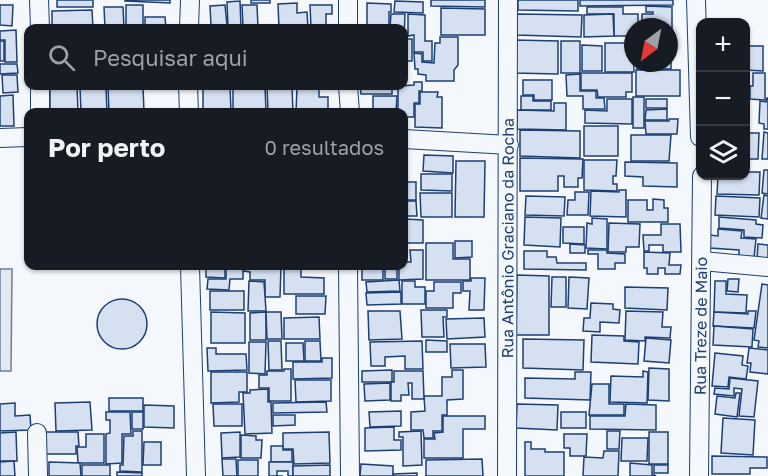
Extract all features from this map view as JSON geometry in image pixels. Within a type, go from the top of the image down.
[{"type":"street","points":[[39,0],[40,24]]},
{"type":"street","points":[[189,24],[190,0]]},
{"type":"street","points":[[348,0],[348,24]]},
{"type":"street","name":"Rua Antônio Graciano da Rocha","points":[[507,476],[508,0]]},
{"type":"street","points":[[696,0],[700,126]]},
{"type":"street","points":[[40,90],[40,108]]},
{"type":"street","points":[[188,90],[189,108]]},
{"type":"street","points":[[348,90],[350,108]]},
{"type":"street","points":[[0,138],[24,137]]},
{"type":"street","points":[[408,139],[509,145]]},
{"type":"street","name":"Rua Treze de Maio","points":[[699,476],[702,180]]},
{"type":"street","points":[[702,261],[768,267]]},
{"type":"street","points":[[190,270],[196,476]]},
{"type":"street","points":[[348,270],[350,476]]},
{"type":"street","points":[[37,433],[38,476]]},
{"type":"shaded area","points":[[0,269],[12,269],[11,371],[0,371]]},
{"type":"building","points":[[57,0],[93,0],[93,7],[57,7]]},
{"type":"building","points":[[170,0],[170,3],[125,1]]},
{"type":"building","points":[[251,0],[270,0],[270,3],[251,3]]},
{"type":"building","points":[[431,0],[485,0],[485,7],[431,6]]},
{"type":"building","points":[[518,0],[578,0],[578,11],[518,10]]},
{"type":"building","points":[[580,0],[673,0],[673,5],[580,6]]},
{"type":"building","points":[[240,1],[241,24],[228,24],[227,2]]},
{"type":"building","points":[[395,1],[423,2],[423,13],[394,12]]},
{"type":"building","points":[[297,3],[297,13],[307,12],[308,24],[279,24],[278,4]]},
{"type":"building","points":[[367,3],[391,4],[389,24],[367,24]]},
{"type":"building","points":[[0,5],[13,5],[12,26],[0,25]]},
{"type":"building","points":[[126,5],[143,5],[143,24],[126,24]]},
{"type":"building","points":[[225,5],[227,24],[211,24],[210,6]]},
{"type":"building","points":[[242,5],[257,5],[258,24],[243,24]]},
{"type":"building","points":[[310,5],[332,5],[332,14],[326,14],[326,24],[311,24]]},
{"type":"building","points":[[646,6],[672,7],[672,18],[642,18],[642,14],[653,14],[653,12],[646,12]]},
{"type":"building","points":[[104,7],[123,7],[124,24],[105,24]]},
{"type":"building","points":[[587,7],[623,7],[623,14],[638,14],[638,18],[624,18],[624,36],[614,36],[614,14],[587,14]]},
{"type":"building","points":[[441,8],[485,9],[485,35],[441,35]]},
{"type":"building","points":[[92,10],[93,24],[52,24],[52,11]]},
{"type":"building","points":[[391,14],[405,14],[405,24],[390,24]]},
{"type":"building","points":[[408,14],[425,15],[425,41],[432,41],[432,61],[423,61],[423,52],[414,52],[414,35],[408,36]]},
{"type":"building","points":[[516,14],[582,15],[581,37],[516,35]]},
{"type":"building","points":[[613,14],[614,36],[584,37],[584,15]]},
{"type":"building","points":[[145,17],[165,17],[166,24],[145,24]]},
{"type":"building","points":[[16,30],[17,62],[5,62],[5,40],[0,40],[0,31]]},
{"type":"building","points":[[440,37],[458,37],[458,65],[454,70],[454,81],[426,81],[426,75],[418,74],[418,69],[415,69],[414,53],[422,54],[422,62],[434,63],[435,43],[440,43]]},
{"type":"building","points":[[408,39],[412,39],[412,61],[408,61]]},
{"type":"building","points":[[514,40],[558,41],[558,74],[513,73]]},
{"type":"building","points":[[0,41],[4,41],[4,61],[0,61]]},
{"type":"building","points":[[561,41],[580,41],[580,73],[561,73]]},
{"type":"building","points":[[605,43],[624,43],[624,72],[605,72]]},
{"type":"building","points":[[582,45],[602,46],[602,71],[582,71]]},
{"type":"building","points":[[750,46],[763,46],[763,71],[750,70]]},
{"type":"building","points":[[0,64],[17,64],[18,73],[0,74]]},
{"type":"building","points":[[680,70],[680,96],[636,96],[636,72],[678,72]]},
{"type":"building","points":[[581,73],[632,73],[632,92],[626,92],[626,97],[598,97],[597,90],[581,90]]},
{"type":"building","points":[[753,73],[765,73],[765,100],[750,99],[750,86],[753,86]]},
{"type":"building","points":[[580,74],[580,91],[596,91],[596,98],[604,98],[605,109],[583,109],[583,96],[567,96],[566,75]]},
{"type":"building","points":[[2,75],[17,75],[18,92],[3,93]]},
{"type":"building","points":[[523,80],[552,80],[552,100],[534,100],[534,95],[523,95]]},
{"type":"building","points":[[414,82],[422,82],[422,91],[419,91],[419,103],[414,103],[414,117],[408,117],[408,108],[398,108],[398,90],[408,90],[408,85],[414,85]]},
{"type":"building","points":[[50,90],[77,90],[78,108],[50,108]]},
{"type":"building","points":[[80,90],[106,90],[107,108],[81,108]]},
{"type":"building","points":[[108,90],[143,90],[144,108],[109,108]]},
{"type":"building","points":[[203,90],[230,90],[231,108],[203,108]]},
{"type":"building","points":[[233,90],[265,90],[266,108],[233,108]]},
{"type":"building","points":[[267,90],[292,90],[293,108],[268,108]]},
{"type":"building","points":[[297,90],[319,90],[319,97],[328,97],[328,108],[296,108]]},
{"type":"building","points":[[360,90],[392,90],[392,94],[361,94]]},
{"type":"building","points":[[420,92],[438,92],[437,97],[442,97],[442,128],[415,127],[415,104],[420,104]]},
{"type":"building","points":[[13,95],[14,126],[0,126],[0,96]]},
{"type":"building","points":[[373,96],[397,96],[396,108],[373,108]]},
{"type":"building","points":[[521,96],[533,96],[533,101],[551,101],[551,110],[521,110]]},
{"type":"building","points":[[633,97],[644,97],[644,128],[633,128]]},
{"type":"building","points":[[767,98],[768,129],[764,129],[764,124],[759,123],[760,101],[766,102]]},
{"type":"building","points":[[607,99],[632,99],[632,124],[585,123],[585,110],[607,111]]},
{"type":"building","points":[[646,99],[667,99],[667,108],[646,108]]},
{"type":"building","points":[[554,103],[566,103],[566,130],[517,129],[517,110],[554,111]]},
{"type":"building","points":[[667,109],[667,120],[645,120],[646,110]]},
{"type":"building","points":[[669,119],[678,119],[677,134],[646,134],[645,121],[669,121]]},
{"type":"building","points":[[584,126],[618,126],[618,156],[584,156]]},
{"type":"building","points":[[520,130],[580,131],[580,158],[520,156]]},
{"type":"building","points":[[764,132],[768,133],[768,159],[762,159]]},
{"type":"building","points":[[750,133],[759,133],[758,159],[750,159]]},
{"type":"building","points":[[631,135],[671,135],[669,161],[631,161]]},
{"type":"building","points":[[424,155],[453,156],[453,173],[423,171]]},
{"type":"building","points":[[520,158],[583,159],[582,178],[578,178],[578,187],[564,187],[564,176],[558,176],[558,191],[520,191]]},
{"type":"building","points":[[584,160],[617,160],[613,184],[617,184],[617,191],[584,190]]},
{"type":"building","points":[[456,161],[485,161],[484,217],[455,217]]},
{"type":"building","points":[[625,162],[677,163],[677,187],[643,186],[643,177],[625,176]]},
{"type":"building","points":[[764,170],[768,170],[768,194],[762,193]]},
{"type":"building","points":[[750,172],[760,172],[759,195],[717,194],[718,180],[750,180]]},
{"type":"building","points":[[421,174],[452,174],[452,191],[421,190]]},
{"type":"building","points":[[408,182],[416,182],[416,200],[408,200]]},
{"type":"building","points":[[619,190],[626,190],[626,217],[590,216],[591,191],[619,192]]},
{"type":"building","points":[[575,192],[589,192],[588,215],[567,215],[568,200],[575,200]]},
{"type":"building","points":[[420,193],[452,193],[452,217],[421,217]]},
{"type":"building","points":[[764,195],[768,196],[768,219],[761,218]]},
{"type":"building","points":[[526,196],[565,197],[564,216],[525,215]]},
{"type":"building","points":[[716,196],[760,198],[759,217],[715,215]]},
{"type":"building","points":[[653,199],[664,200],[664,208],[668,208],[668,222],[628,222],[628,200],[647,200],[647,210],[653,210]]},
{"type":"building","points":[[408,201],[416,201],[417,216],[408,216]]},
{"type":"building","points":[[525,217],[561,218],[560,247],[524,245]]},
{"type":"building","points":[[719,217],[756,220],[756,224],[763,225],[762,238],[744,237],[744,230],[719,228]]},
{"type":"building","points":[[592,218],[607,219],[607,249],[586,248],[587,223],[592,224]]},
{"type":"building","points":[[408,219],[423,220],[423,243],[408,243]]},
{"type":"building","points":[[609,223],[640,224],[639,247],[626,247],[626,252],[608,252]]},
{"type":"building","points":[[661,224],[680,224],[681,252],[663,252],[663,245],[649,245],[649,251],[644,251],[643,235],[661,235]]},
{"type":"building","points":[[563,227],[584,227],[584,244],[563,243]]},
{"type":"building","points":[[718,229],[742,231],[741,238],[756,239],[754,258],[739,257],[739,250],[710,248],[710,235],[718,236]]},
{"type":"building","points":[[455,241],[472,241],[472,257],[455,258]]},
{"type":"building","points":[[426,243],[453,243],[453,259],[470,259],[470,280],[426,280]]},
{"type":"building","points":[[570,244],[585,245],[585,253],[570,253]]},
{"type":"building","points":[[758,244],[768,245],[768,260],[757,259]]},
{"type":"building","points":[[410,250],[423,250],[423,279],[399,280],[399,270],[408,270],[408,262],[411,262]]},
{"type":"building","points":[[588,250],[607,250],[607,253],[625,254],[625,263],[615,263],[615,269],[598,269],[598,254],[588,254]]},
{"type":"building","points":[[524,251],[547,251],[547,257],[556,257],[557,263],[586,263],[586,270],[524,269]]},
{"type":"building","points":[[644,252],[670,253],[669,265],[681,265],[680,274],[665,274],[665,268],[658,268],[658,274],[647,274],[647,268],[644,268]]},
{"type":"building","points":[[206,270],[225,270],[225,278],[206,277]]},
{"type":"building","points":[[226,270],[243,270],[243,279],[230,279],[229,290],[207,289],[208,279],[226,279]]},
{"type":"building","points":[[281,270],[280,297],[265,297],[265,280],[250,280],[250,272],[244,271]]},
{"type":"building","points":[[284,270],[301,270],[301,277],[324,278],[324,294],[284,294]]},
{"type":"building","points":[[362,270],[383,270],[383,280],[362,280]]},
{"type":"building","points":[[385,270],[397,270],[397,279],[385,279]]},
{"type":"building","points":[[517,275],[549,276],[549,335],[516,335]]},
{"type":"building","points":[[552,277],[566,277],[566,307],[551,307]]},
{"type":"building","points":[[569,277],[589,278],[587,309],[568,308]]},
{"type":"building","points":[[471,278],[485,278],[484,310],[469,310],[470,291],[463,291],[463,281],[471,281]]},
{"type":"building","points":[[728,279],[739,279],[738,292],[727,291]]},
{"type":"building","points":[[399,280],[400,291],[367,292],[366,282]]},
{"type":"building","points":[[249,281],[264,282],[266,311],[248,311]]},
{"type":"building","points":[[402,281],[415,281],[415,287],[425,287],[425,304],[402,304]]},
{"type":"building","points":[[715,281],[726,281],[726,294],[747,295],[746,313],[714,312]]},
{"type":"building","points":[[434,282],[461,282],[461,293],[453,293],[453,308],[426,308],[426,291],[434,291]]},
{"type":"building","points":[[762,284],[768,285],[768,348],[758,347],[759,341],[754,340]]},
{"type":"building","points":[[625,287],[668,288],[667,310],[625,308]]},
{"type":"building","points":[[210,291],[244,291],[244,310],[210,310]]},
{"type":"building","points":[[401,292],[401,304],[367,305],[366,293]]},
{"type":"building","points":[[296,296],[326,296],[325,314],[296,314]]},
{"type":"building","points":[[117,299],[127,299],[140,306],[147,319],[147,329],[140,342],[127,349],[117,349],[108,345],[101,338],[97,329],[97,319],[101,310],[108,303]]},
{"type":"building","points":[[591,303],[613,304],[613,309],[620,310],[619,323],[600,322],[600,332],[583,331],[584,318],[590,318]]},
{"type":"building","points":[[421,310],[447,310],[447,317],[443,317],[444,337],[422,337]]},
{"type":"building","points":[[368,311],[400,311],[402,339],[369,340]]},
{"type":"building","points":[[626,311],[663,312],[662,327],[671,327],[670,338],[645,337],[645,341],[625,340]]},
{"type":"building","points":[[748,311],[756,311],[754,328],[713,326],[714,312],[748,314]]},
{"type":"building","points":[[211,312],[245,313],[245,343],[211,343]]},
{"type":"building","points":[[266,312],[266,340],[250,340],[250,313]]},
{"type":"building","points":[[266,312],[281,312],[282,339],[267,339]]},
{"type":"building","points":[[319,317],[320,339],[284,339],[284,318]]},
{"type":"building","points":[[484,318],[485,337],[447,339],[446,319]]},
{"type":"building","points":[[714,326],[753,329],[752,347],[713,345]]},
{"type":"building","points":[[592,335],[624,336],[624,341],[639,342],[638,364],[591,362]]},
{"type":"building","points":[[646,338],[671,340],[669,363],[644,361]]},
{"type":"building","points":[[523,339],[584,340],[583,370],[523,368]]},
{"type":"building","points":[[426,340],[447,341],[447,352],[426,352]]},
{"type":"building","points":[[268,341],[281,341],[282,370],[269,370]]},
{"type":"building","points":[[305,341],[320,341],[321,361],[305,361]]},
{"type":"building","points":[[422,341],[423,369],[405,369],[405,356],[385,357],[385,366],[371,366],[370,342]]},
{"type":"building","points":[[249,342],[266,342],[265,374],[249,373]]},
{"type":"building","points":[[286,343],[303,343],[304,361],[286,361]]},
{"type":"building","points":[[450,344],[485,344],[486,367],[451,368]]},
{"type":"building","points":[[207,348],[216,348],[216,354],[246,354],[247,370],[208,371]]},
{"type":"building","points":[[749,348],[768,350],[768,374],[750,372],[751,363],[747,363]]},
{"type":"building","points":[[715,353],[743,356],[742,365],[748,366],[746,379],[729,377],[728,387],[712,386]]},
{"type":"building","points":[[322,358],[332,358],[332,378],[293,379],[293,362],[322,362]]},
{"type":"building","points":[[649,368],[669,369],[669,401],[648,400]]},
{"type":"building","points":[[284,369],[291,369],[291,401],[269,401],[269,388],[259,388],[259,375],[267,375],[267,371],[284,371]]},
{"type":"building","points":[[392,370],[392,382],[362,382],[362,371]]},
{"type":"building","points":[[452,370],[463,370],[463,399],[447,400],[447,415],[442,415],[442,431],[433,431],[433,438],[424,438],[423,430],[411,430],[411,412],[425,411],[424,396],[442,396],[442,377],[452,377]]},
{"type":"building","points":[[394,371],[423,371],[424,399],[412,399],[412,383],[408,383],[409,395],[401,395],[401,401],[391,401],[391,382],[394,382]]},
{"type":"building","points":[[643,371],[648,372],[647,403],[610,402],[611,376],[643,377]]},
{"type":"building","points":[[211,372],[247,372],[247,392],[239,392],[239,402],[211,403]]},
{"type":"building","points":[[575,372],[591,372],[590,400],[525,398],[525,378],[575,379]]},
{"type":"building","points":[[730,378],[758,381],[754,417],[739,416],[742,389],[734,388],[734,396],[714,394],[715,388],[729,389]]},
{"type":"building","points":[[295,380],[331,380],[331,401],[296,402]]},
{"type":"building","points":[[390,383],[390,400],[365,401],[364,384]]},
{"type":"building","points":[[592,384],[609,384],[609,404],[624,404],[624,415],[589,415]]},
{"type":"building","points":[[268,389],[268,402],[271,402],[272,433],[245,434],[243,393],[250,393],[250,390]]},
{"type":"building","points":[[736,393],[740,393],[737,417],[715,414],[717,396],[735,398]]},
{"type":"building","points":[[109,398],[143,398],[143,411],[109,411]]},
{"type":"building","points":[[90,402],[92,430],[56,431],[55,403]]},
{"type":"building","points":[[326,402],[327,412],[273,413],[273,403]]},
{"type":"building","points":[[15,403],[15,416],[30,415],[31,430],[0,431],[0,404]]},
{"type":"building","points":[[213,404],[242,404],[242,426],[214,426]]},
{"type":"building","points":[[517,404],[558,405],[557,430],[516,428]]},
{"type":"building","points":[[626,404],[656,405],[656,430],[590,429],[590,416],[625,416]]},
{"type":"building","points":[[144,405],[174,406],[174,428],[144,427]]},
{"type":"building","points":[[401,411],[401,426],[370,427],[369,412]]},
{"type":"building","points":[[106,412],[130,412],[131,434],[122,434],[122,463],[106,464],[106,434],[110,433],[110,420],[106,420]]},
{"type":"building","points":[[132,412],[143,412],[143,429],[132,429]]},
{"type":"building","points":[[561,412],[586,412],[586,428],[561,428]]},
{"type":"building","points":[[273,415],[295,415],[295,425],[273,426]]},
{"type":"building","points":[[443,416],[485,416],[485,429],[463,429],[463,458],[424,458],[424,439],[435,439],[434,433],[443,432]]},
{"type":"building","points":[[723,418],[755,420],[753,455],[721,453]]},
{"type":"building","points":[[394,427],[394,440],[401,440],[401,450],[365,451],[365,428]]},
{"type":"building","points":[[133,431],[142,431],[142,472],[120,471],[120,465],[123,465],[124,436],[133,436]]},
{"type":"building","points":[[421,431],[422,465],[403,466],[403,437],[399,437],[399,432]]},
{"type":"building","points":[[607,431],[620,431],[619,449],[607,449]]},
{"type":"building","points":[[16,432],[17,461],[0,461],[0,433]]},
{"type":"building","points":[[44,432],[78,432],[79,446],[76,446],[76,454],[44,454]]},
{"type":"building","points":[[240,432],[240,457],[222,458],[221,433]]},
{"type":"building","points":[[329,432],[330,463],[294,464],[293,449],[283,449],[283,433]]},
{"type":"building","points":[[649,432],[668,432],[668,464],[649,464]]},
{"type":"building","points":[[86,434],[104,434],[104,463],[78,463],[77,447],[86,447]]},
{"type":"building","points":[[564,434],[587,434],[586,456],[570,456],[570,448],[564,448]]},
{"type":"building","points":[[241,435],[256,436],[256,440],[262,440],[261,458],[241,458]]},
{"type":"building","points":[[622,438],[648,438],[647,461],[621,461]]},
{"type":"building","points":[[144,442],[161,442],[161,465],[143,465]]},
{"type":"building","points":[[525,442],[531,442],[531,449],[564,452],[564,476],[525,476]]},
{"type":"building","points":[[271,446],[283,446],[283,450],[292,450],[292,462],[271,462]]},
{"type":"building","points":[[604,451],[619,451],[618,476],[583,476],[584,457],[603,458]]},
{"type":"building","points":[[712,456],[767,457],[767,468],[750,468],[750,474],[712,474]]},
{"type":"building","points":[[222,459],[236,459],[237,476],[223,476]]},
{"type":"building","points":[[482,459],[483,476],[426,476],[426,460]]},
{"type":"building","points":[[238,460],[258,460],[258,476],[238,476]]},
{"type":"building","points":[[14,461],[15,476],[0,476],[0,462]]},
{"type":"building","points":[[49,462],[80,463],[81,476],[49,476]]},
{"type":"building","points":[[269,462],[293,462],[293,476],[288,476],[288,471],[277,471],[277,476],[269,476]]},
{"type":"building","points":[[630,463],[652,465],[652,474],[656,476],[630,476]]},
{"type":"building","points":[[361,464],[393,466],[393,476],[360,476]]},
{"type":"building","points":[[82,465],[110,465],[110,476],[82,476]]},
{"type":"building","points":[[330,465],[330,476],[293,476],[293,466]]},
{"type":"building","points":[[654,465],[668,465],[668,473],[654,473]]},
{"type":"building","points":[[117,472],[142,473],[142,476],[117,476]]},
{"type":"building","points":[[417,473],[417,476],[393,476],[393,474]]}]
